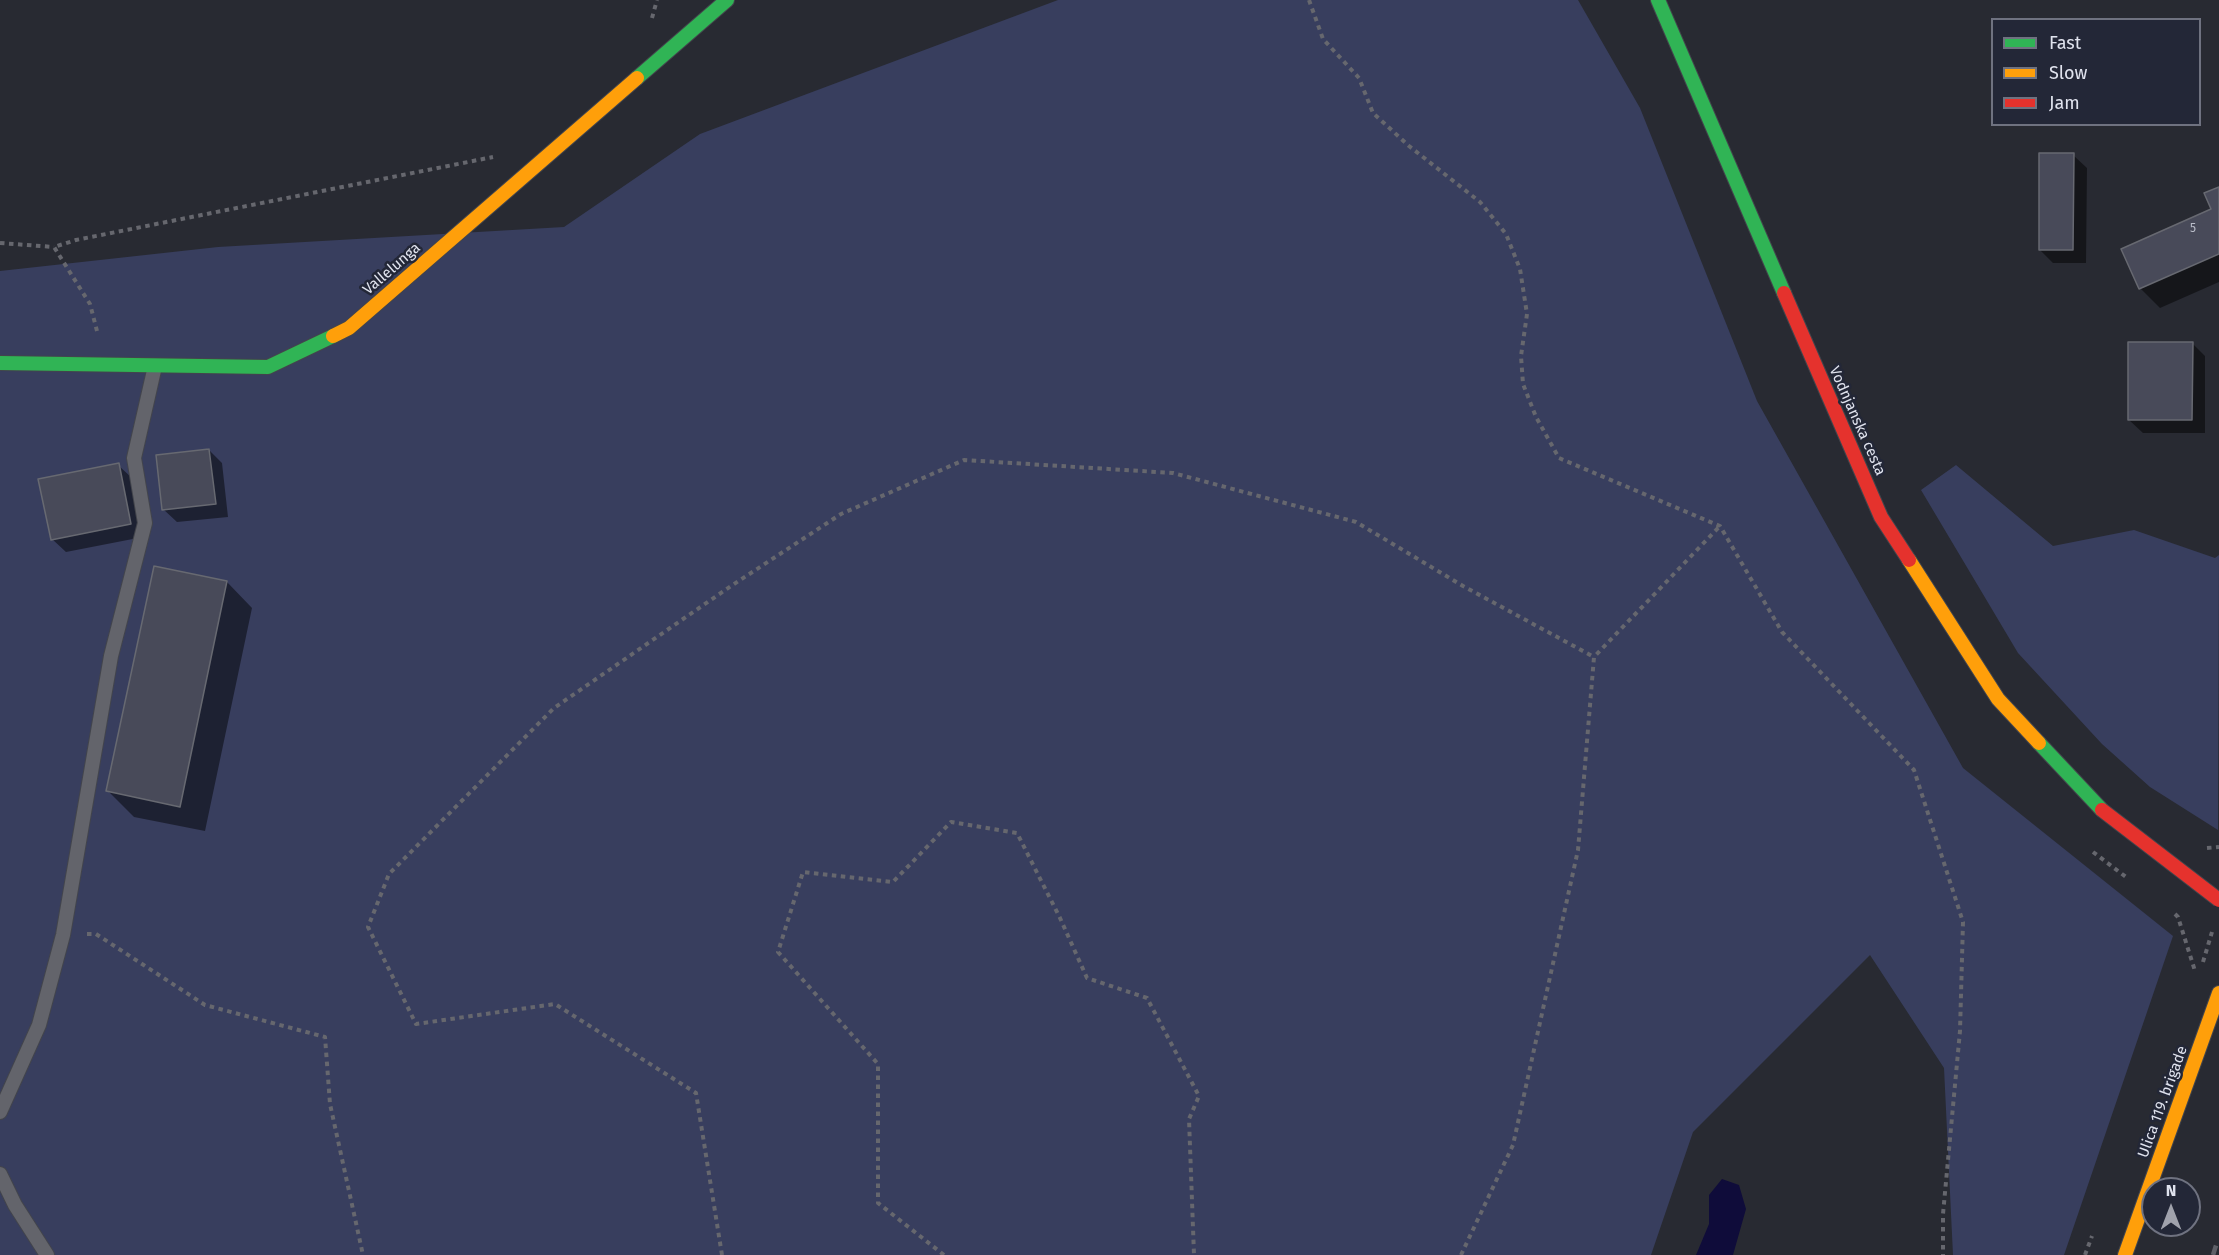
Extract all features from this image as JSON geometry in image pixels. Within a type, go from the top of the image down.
[{"type":"main road","name":"Vallelunga","points":[[0,363],[268,367],[349,328],[727,0]]},
{"type":"main road","name":"Vodnjanska cesta","points":[[1658,0],[1881,517],[1998,699],[2102,810],[2187,878],[2219,900]]},
{"type":"main road","name":"Ulica 119. brigade","points":[[2125,1255],[2219,993]]},
{"type":"lane","points":[[0,1112],[39,1025],[63,935],[111,656],[145,523],[134,458],[155,365]]},
{"type":"lane","points":[[0,1174],[15,1205],[47,1255]]},
{"type":"path","points":[[1309,0],[1323,39],[1359,78],[1373,113],[1409,146],[1480,202],[1506,234],[1520,269],[1527,315],[1521,356],[1523,384],[1536,417],[1559,458],[1720,526],[1782,632],[1914,770],[1963,922],[1960,1031],[1942,1214],[1942,1255]]},
{"type":"path","points":[[0,243],[54,247],[76,240],[505,154]]},
{"type":"path","points":[[54,247],[90,303],[106,365]]},
{"type":"path","points":[[722,1255],[696,1093],[555,1004],[416,1024],[368,927],[389,874],[554,708],[731,586],[841,514],[964,460],[1173,473],[1356,522],[1463,586],[1594,657]]},
{"type":"path","points":[[1461,1255],[1513,1145],[1516,1134],[1578,850],[1594,657],[1720,526]]},
{"type":"path","points":[[944,1255],[878,1203],[878,1064],[778,952],[803,872],[893,882],[951,822],[1017,833],[1087,978],[1147,999],[1199,1096],[1189,1119],[1194,1255]]},
{"type":"path","points":[[2207,848],[2219,847]]},
{"type":"path","points":[[2093,852],[2131,880]]},
{"type":"path","points":[[2171,911],[2178,917],[2197,978]]},
{"type":"path","points":[[63,935],[96,934],[205,1005],[325,1037],[330,1104],[363,1255]]},
{"type":"shaded area","points":[[1058,0],[1578,0],[1640,108],[1757,401],[1963,768],[2173,936],[2064,1255],[1953,1255],[1944,1068],[1870,955],[1693,1132],[1651,1255],[0,1255],[0,271],[218,247],[564,227],[700,134]]},
{"type":"shaded area","points":[[1956,465],[2053,546],[2134,530],[2215,558],[2219,555],[2218,830],[2150,787],[2102,744],[2018,653],[1921,490]]},
{"type":"shaded area","points":[[1722,1179],[1739,1185],[1746,1209],[1733,1255],[1696,1255],[1709,1224],[1709,1195]]},
{"type":"building","points":[[2039,153],[2074,153],[2073,250],[2039,250]]},
{"type":"building","points":[[2219,187],[2219,254],[2139,289],[2121,249],[2211,209],[2204,193]]},
{"type":"building","points":[[2128,342],[2193,342],[2192,420],[2128,420]]},
{"type":"building","points":[[209,449],[216,504],[162,510],[156,455]]},
{"type":"building","points":[[119,463],[131,524],[51,540],[38,479]]},
{"type":"building","points":[[154,566],[227,581],[180,807],[106,791]]},
{"type":"railway","points":[[2213,1255],[2219,1236]]},
{"type":"traffic: fast","points":[[637,78],[727,0]]},
{"type":"traffic: fast","points":[[1658,0],[1784,293]]},
{"type":"traffic: fast","points":[[0,363],[268,367],[333,336]]},
{"type":"traffic: fast","points":[[2039,743],[2102,810]]},
{"type":"traffic: slow","points":[[333,336],[349,328],[637,78]]},
{"type":"traffic: slow","points":[[1909,560],[1998,699],[2039,743]]},
{"type":"traffic: slow","points":[[2125,1255],[2219,993]]},
{"type":"traffic: jam","points":[[1784,293],[1881,517],[1909,560]]},
{"type":"traffic: jam","points":[[2102,810],[2219,900]]}]
